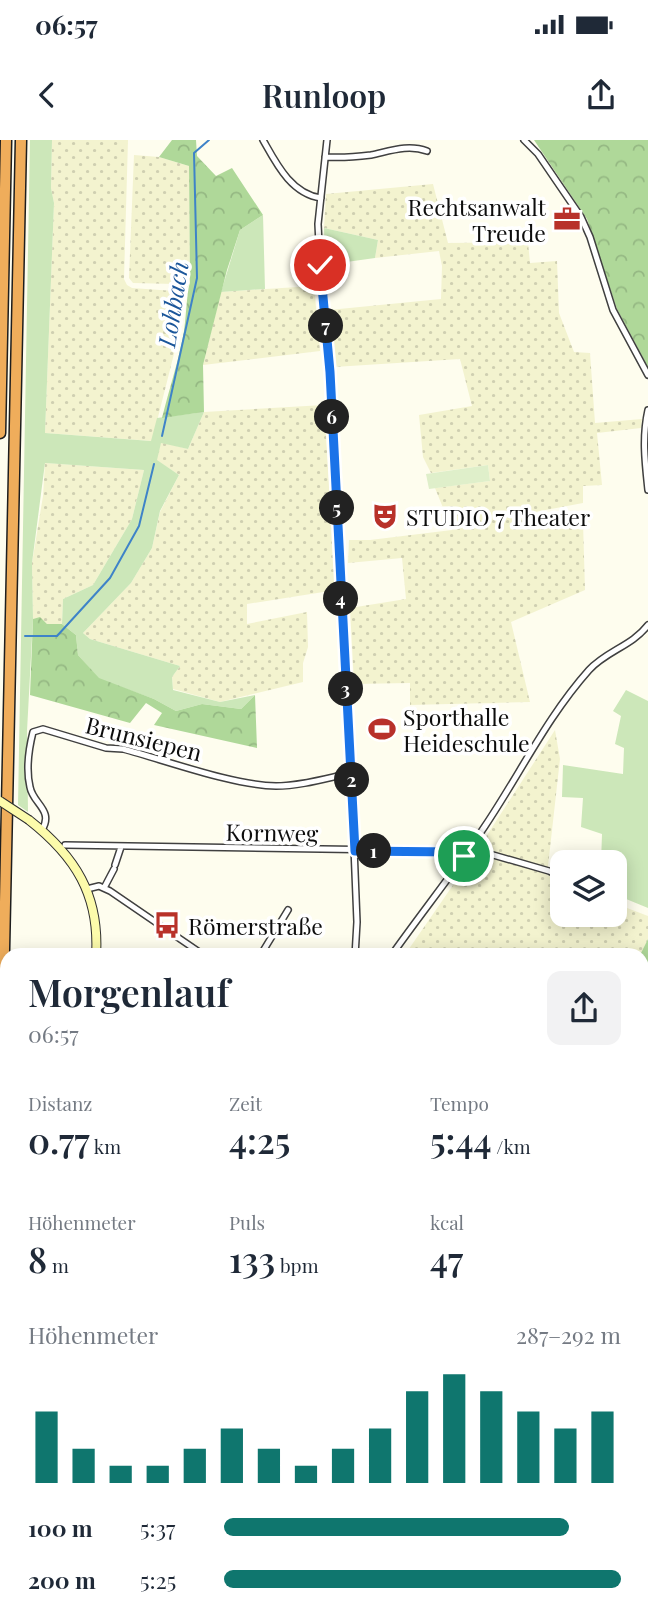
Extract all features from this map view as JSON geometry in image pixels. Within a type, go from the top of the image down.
[{"type":"highway","points":[[0,433],[6,140]]},
{"type":"highway","points":[[4,948],[21,140]]},
{"type":"street","points":[[263,140],[289,180],[314,197],[321,198]]},
{"type":"street","points":[[327,140],[318,225],[330,372],[342,642],[351,773],[357,922],[355,948]]},
{"type":"street","points":[[524,140],[538,154],[581,217],[613,310],[648,374]]},
{"type":"street","points":[[325,157],[351,157],[402,148],[420,148],[427,151]]},
{"type":"street","points":[[648,410],[643,452],[648,490]]},
{"type":"street","points":[[397,948],[486,824],[543,730],[589,669],[640,635],[648,625]]},
{"type":"street","name":"Brunsiepen","points":[[42,830],[47,819],[46,814],[31,791],[29,778],[33,732],[43,729],[106,748],[123,749],[243,782],[271,786],[294,785],[351,773]]},
{"type":"street","points":[[0,801],[42,830],[75,867],[87,889],[95,920],[96,948]]},
{"type":"street","name":"Kornweg","points":[[65,845],[456,852],[464,856]]},
{"type":"street","points":[[104,888],[121,847]]},
{"type":"street","points":[[469,848],[550,871]]},
{"type":"street","points":[[87,889],[104,888],[193,948]]},
{"type":"street","points":[[265,948],[288,910]]},
{"type":"green space","points":[[30,140],[52,140],[51,188],[54,203],[45,433],[151,441],[157,418],[204,412],[188,449],[161,443],[157,460],[179,475],[160,511],[152,548],[131,583],[83,633],[90,639],[180,666],[172,677],[173,690],[220,702],[255,695],[241,709],[202,704],[176,711],[154,699],[99,679],[78,655],[76,635],[62,624],[63,599],[93,585],[132,519],[144,470],[45,463],[32,563],[33,619],[27,731],[28,812],[18,805]]},
{"type":"green space","points":[[52,140],[128,140],[124,279],[132,288],[174,291],[182,295],[179,334],[152,441],[45,433],[54,203],[51,188]]},
{"type":"green space","points":[[172,140],[196,140],[197,156],[216,176],[232,168],[263,215],[240,230],[227,270],[203,365],[204,412],[162,418],[182,342],[190,283],[189,166],[159,157]]},
{"type":"green space","points":[[534,140],[648,140],[648,367],[617,309],[587,219]]},
{"type":"green space","points":[[134,155],[159,157],[189,166],[190,283],[186,290],[175,284],[133,283],[129,278]]},
{"type":"green space","points":[[433,184],[448,243],[528,242],[530,263],[557,261],[559,313],[574,352],[590,353],[595,423],[642,419],[641,428],[597,433],[602,485],[583,486],[583,503],[535,512],[538,524],[583,522],[585,590],[511,622],[530,702],[410,705],[410,683],[354,684],[350,608],[406,599],[402,558],[348,563],[349,540],[452,530],[435,488],[490,481],[488,465],[431,473],[423,457],[419,415],[472,406],[460,359],[334,367],[329,310],[441,299],[442,266],[439,251],[375,258],[378,240],[324,228],[326,194]]},
{"type":"green space","points":[[263,215],[265,289],[221,292],[240,230]]},
{"type":"green space","points":[[324,228],[378,240],[375,258],[325,265]]},
{"type":"green space","points":[[314,286],[320,351],[203,365],[221,292]]},
{"type":"green space","points":[[324,405],[336,590],[247,604],[247,624],[307,612],[308,647],[303,663],[303,682],[220,702],[173,689],[172,677],[180,666],[90,639],[83,633],[131,583],[152,548],[160,512],[179,475],[156,460],[161,442],[188,449],[204,412]]},
{"type":"green space","points":[[45,463],[144,470],[132,519],[93,585],[63,599],[62,624],[47,624],[40,618],[33,619],[32,563],[43,496]]},
{"type":"green space","points":[[488,465],[490,481],[429,489],[426,474]]},
{"type":"green space","points":[[40,617],[47,624],[62,624],[76,635],[78,655],[99,678],[154,699],[176,711],[202,704],[241,709],[255,695],[257,748],[154,725],[162,713],[146,703],[130,723],[30,695],[33,619]]},
{"type":"green space","points":[[626,690],[648,701],[648,908],[627,899],[627,850],[601,850],[602,834],[581,827],[583,798],[562,797],[563,765],[623,774],[624,748],[615,744],[621,716],[613,711]]},
{"type":"green space","points":[[555,730],[560,759],[547,875],[550,876],[550,927],[627,927],[627,908],[648,916],[648,939],[644,948],[410,948]]},
{"type":"waterway","name":"Lohbach","points":[[162,436],[197,278],[194,153],[209,140]]},
{"type":"waterway","name":"Lohbach","points":[[25,636],[57,636],[110,578],[139,526],[154,464]]},
{"type":"place","name":"Rechtsanwalt Treude","points":[[567,219]]},
{"type":"place","name":"STUDIO 7 Theater","points":[[385,516]]},
{"type":"place","name":"Sporthalle Heideschule","points":[[382,729]]},
{"type":"place","name":"Römerstraße","points":[[167,925]]},
{"type":"route","points":[[320,265],[330,372],[355,851],[456,852],[464,856]]}]
